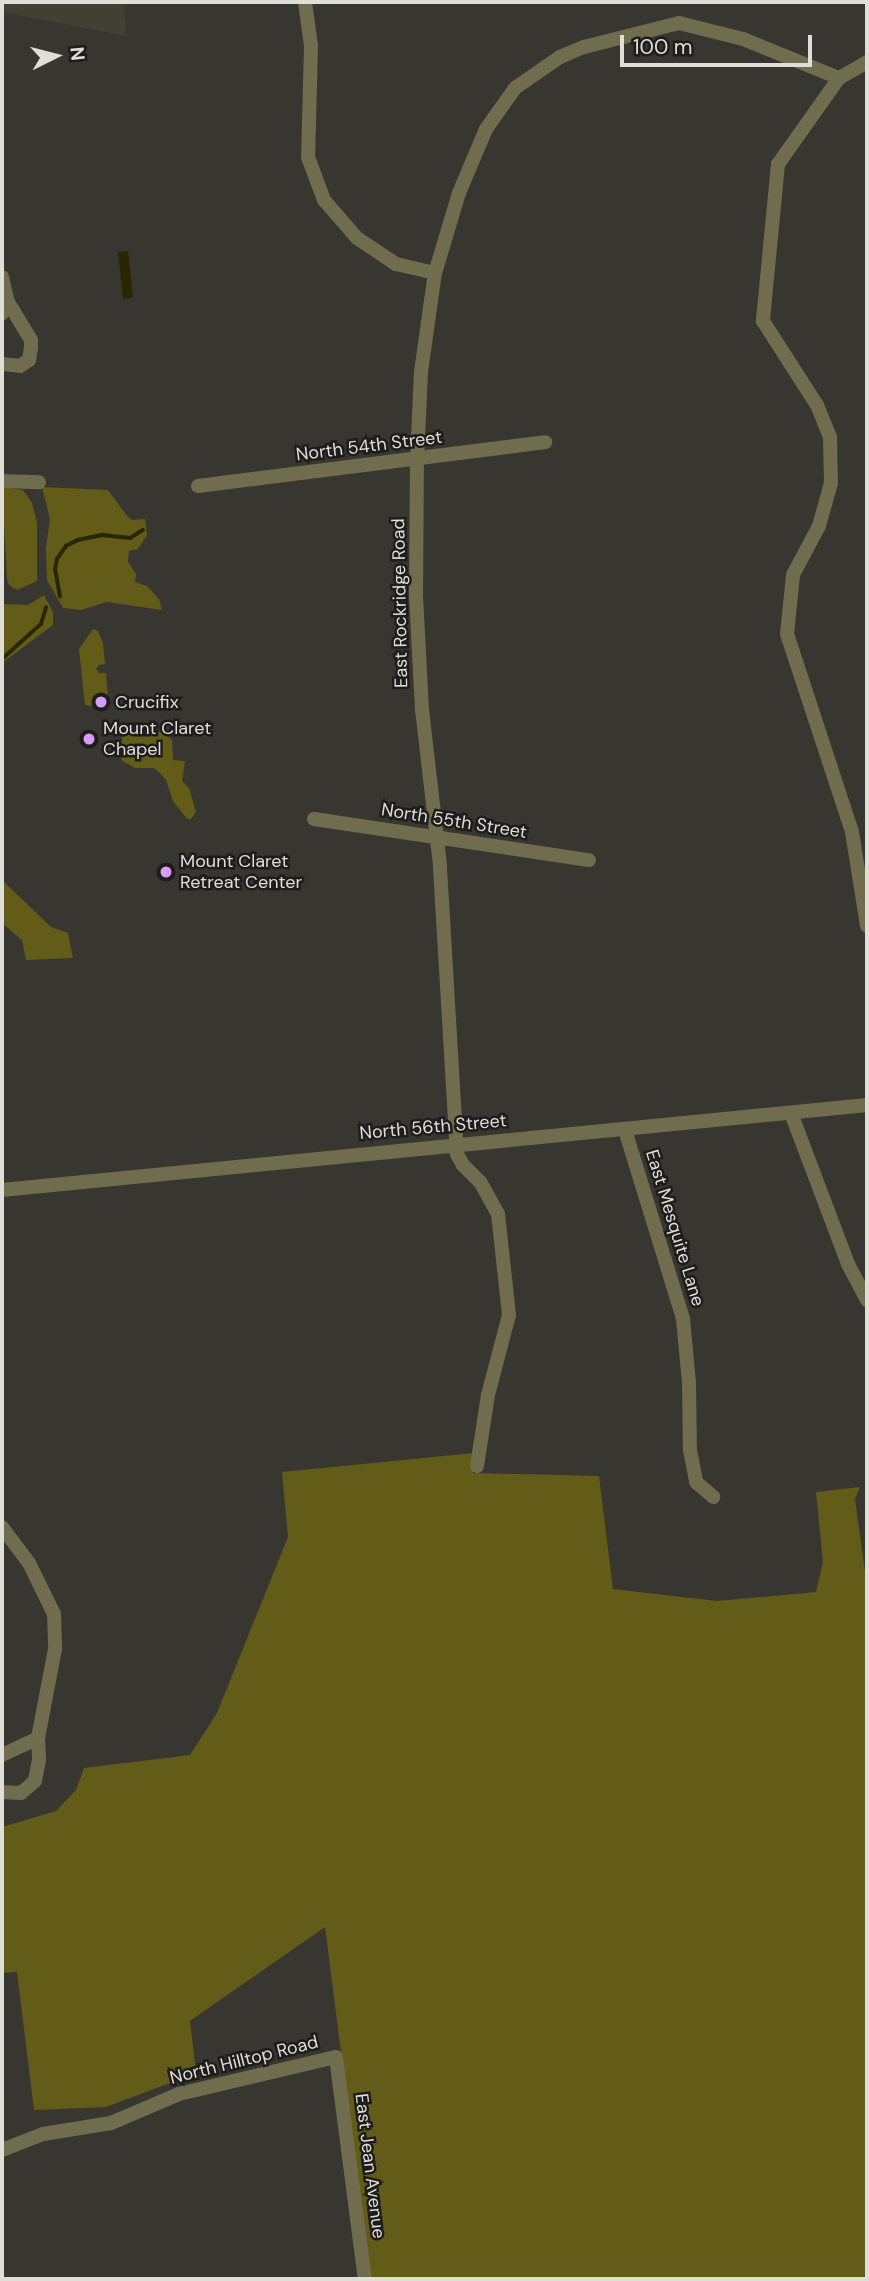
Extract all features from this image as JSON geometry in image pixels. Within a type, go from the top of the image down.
[{"type":"street","points":[[305,2],[311,46],[308,157],[324,200],[357,238],[396,264],[435,273]]},
{"type":"street","name":"East Rockridge Road","points":[[477,1466],[488,1395],[509,1315],[498,1214],[480,1182],[463,1166],[457,1154],[440,864],[435,837],[420,672],[416,597],[417,460],[421,372],[435,273],[449,221],[471,161],[499,106],[515,88],[560,57],[584,47],[678,23],[743,39],[839,78]]},
{"type":"street","points":[[867,62],[839,78],[778,164],[763,321],[817,405],[830,437],[831,483],[819,526],[793,575],[787,634],[852,832],[867,926]]},
{"type":"street","points":[[2,277],[5,308],[31,340],[29,360],[20,366],[2,364]]},
{"type":"street","name":"North 54th Street","points":[[198,486],[545,442]]},
{"type":"street","points":[[2,481],[39,482]]},
{"type":"street","name":"North 55th Street","points":[[314,819],[435,837],[481,847],[589,860]]},
{"type":"street","name":"North 56th Street","points":[[2,1190],[867,1105]]},
{"type":"street","points":[[791,1113],[848,1265],[867,1300]]},
{"type":"street","name":"East Mesquite Lane","points":[[625,1130],[683,1319],[689,1382],[690,1450],[695,1482],[713,1497]]},
{"type":"street","points":[[2,1527],[29,1563],[54,1614],[55,1649],[38,1738],[39,1760],[35,1781],[21,1793],[2,1792]]},
{"type":"street","points":[[2,1755],[38,1738]]},
{"type":"street","name":"North Hilltop Road","points":[[2,2150],[43,2134],[111,2123],[179,2094],[336,2057]]},
{"type":"street","name":"East Jean Avenue","points":[[336,2057],[355,2181],[365,2279]]},
{"type":"shaded area","points":[[2,2],[123,2],[127,36],[2,12]]},
{"type":"shaded area","points":[[128,251],[133,298],[123,299],[118,252]]},
{"type":"shaded area","points":[[2,487],[23,490],[32,503],[37,522],[37,581],[17,590],[9,585],[7,579]]},
{"type":"shaded area","points":[[42,487],[108,490],[132,520],[145,519],[147,535],[138,549],[129,551],[128,562],[136,574],[135,582],[147,586],[159,599],[162,610],[107,602],[81,610],[63,608],[47,580],[46,547],[50,519]]},
{"type":"shaded area","points":[[44,595],[53,612],[53,625],[2,663],[2,604],[28,605]]},
{"type":"shaded area","points":[[93,629],[98,631],[103,643],[105,664],[96,669],[99,673],[106,673],[109,708],[85,705],[79,649]]},
{"type":"shaded area","points":[[142,731],[164,732],[172,740],[173,760],[185,761],[182,781],[189,788],[196,812],[191,819],[187,819],[173,801],[166,780],[159,772],[154,768],[135,768],[121,760],[122,737]]},
{"type":"shaded area","points":[[2,880],[51,927],[68,933],[73,958],[26,960],[22,940],[2,923]]},
{"type":"shaded area","points":[[474,1453],[473,1473],[599,1476],[613,1589],[717,1601],[816,1592],[823,1562],[816,1492],[860,1487],[855,1499],[867,1586],[867,2279],[370,2279],[325,1927],[190,2021],[196,2073],[106,2107],[34,2110],[17,1972],[2,1973],[2,1827],[56,1811],[76,1790],[84,1768],[190,1755],[217,1713],[288,1537],[282,1472]]},
{"type":"waterway","points":[[60,597],[55,570],[57,559],[66,546],[78,540],[102,535],[130,538],[143,530]]},
{"type":"waterway","points":[[2,659],[41,624],[46,608]]},
{"type":"place","name":"Crucifix","points":[[101,702]]},
{"type":"place","name":"Mount Claret Chapel","points":[[89,739]]},
{"type":"place","name":"Mount Claret Retreat Center","points":[[166,872]]}]
